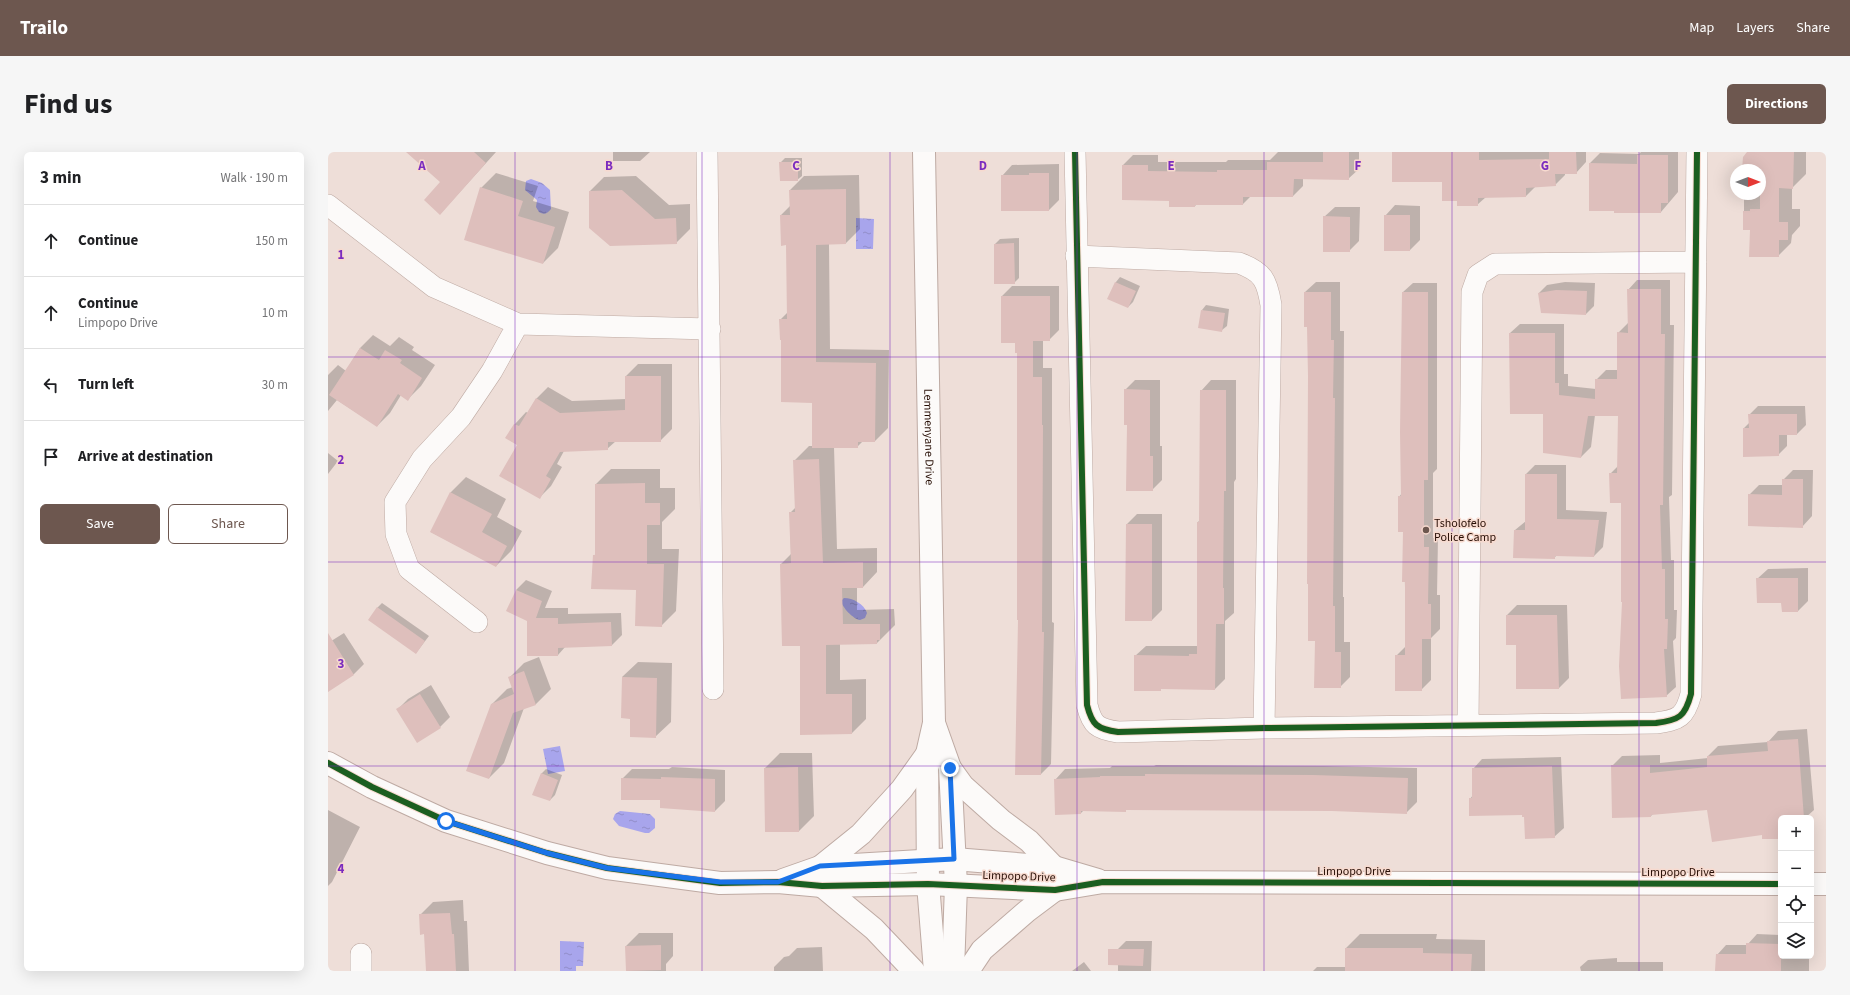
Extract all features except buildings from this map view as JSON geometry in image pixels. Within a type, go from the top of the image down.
[{"type":"street","points":[[707,152],[714,689]]},
{"type":"street","name":"Lemmenyane Drive","points":[[924,152],[934,723]]},
{"type":"street","points":[[1075,152],[1076,256],[1087,705],[1090,717],[1096,726],[1106,730],[1118,732],[1264,728],[1656,723],[1671,721],[1681,716],[1687,708],[1691,694],[1697,152]]},
{"type":"street","points":[[328,205],[434,287],[518,324],[710,329]]},
{"type":"street","points":[[1076,256],[1239,262],[1254,269],[1264,280],[1269,293],[1271,305],[1264,728]]},
{"type":"street","points":[[1468,725],[1472,292],[1478,275],[1494,264],[1696,262]]},
{"type":"street","points":[[477,622],[408,569],[396,534],[395,502],[422,458],[461,417],[492,371],[518,324]]},
{"type":"street","points":[[934,723],[927,754],[928,884],[935,971]]},
{"type":"street","points":[[934,723],[950,768],[963,786],[1001,820],[1029,841],[1054,867]]},
{"type":"street","points":[[328,763],[372,787],[446,821],[547,853],[607,868],[706,881],[778,882],[821,876],[902,789],[927,754]]},
{"type":"street","points":[[950,768],[956,885],[953,971]]},
{"type":"street","name":"Limpopo Drive","points":[[821,876],[928,860],[954,859],[1054,867],[1103,882]]},
{"type":"street","points":[[821,876],[914,971]]},
{"type":"street","name":"Limpopo Drive","points":[[821,876],[928,884],[1055,890],[1103,882],[1778,884]]},
{"type":"street","points":[[1814,884],[1826,884]]},
{"type":"street","points":[[968,971],[982,950],[1055,890]]},
{"type":"water","points":[[531,179],[542,183],[550,190],[551,209],[547,213],[542,214],[539,212],[536,207],[537,200],[525,190],[526,181]]},
{"type":"water","points":[[856,218],[874,219],[873,249],[856,249]]},
{"type":"water","points":[[844,598],[854,600],[861,604],[867,613],[865,618],[860,620],[857,619],[848,612],[841,601]]},
{"type":"water","points":[[560,746],[565,771],[548,774],[543,749]]},
{"type":"water","points":[[620,811],[650,814],[655,819],[655,828],[649,833],[645,833],[619,826],[613,819],[615,814]]},
{"type":"water","points":[[560,941],[584,942],[583,966],[576,966],[576,971],[560,971]]},
{"type":"cycle path","points":[[1075,152],[1087,705],[1093,722],[1096,725],[1118,732],[1264,728],[1656,723],[1676,719],[1680,716],[1686,708],[1691,694],[1697,152]]},
{"type":"cycle path","points":[[328,763],[372,787],[446,821],[547,853],[607,868],[720,883],[778,882],[822,886],[928,884],[1055,890],[1103,882],[1778,884]]},
{"type":"place","name":"Tsholofelo Police Camp","points":[[1426,530]]},
{"type":"route","points":[[446,821],[547,853],[607,868],[720,882],[778,882],[820,866],[954,859],[950,768]]}]
